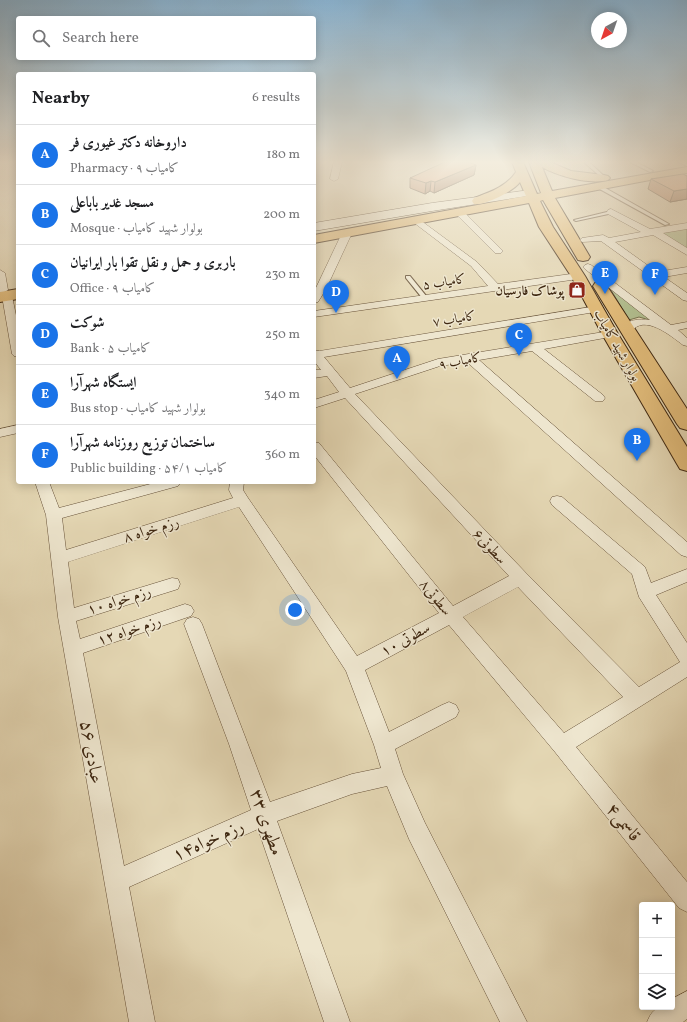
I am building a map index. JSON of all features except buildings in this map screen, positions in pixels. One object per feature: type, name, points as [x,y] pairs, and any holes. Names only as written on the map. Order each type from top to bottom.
[{"type":"main road","points":[[316,227],[416,210]]},
{"type":"main road","points":[[316,233],[454,210]]},
{"type":"main road","points":[[316,239],[416,220],[455,210]]},
{"type":"main road","points":[[503,210],[524,215],[546,227]]},
{"type":"main road","name":"بولوار شهید کامیاب","points":[[542,210],[546,227],[583,271],[627,330],[687,424]]},
{"type":"main road","name":"بولوار شهید کامیاب","points":[[554,210],[583,271],[597,309],[610,334],[687,464]]},
{"type":"street","points":[[459,210],[498,251]]},
{"type":"street","points":[[611,212],[687,252]]},
{"type":"street","points":[[416,220],[474,264],[496,288]]},
{"type":"street","points":[[608,241],[687,226]]},
{"type":"street","points":[[318,289],[347,233]]},
{"type":"street","points":[[585,240],[603,238],[657,275],[687,298]]},
{"type":"street","points":[[657,275],[687,270]]},
{"type":"street","points":[[583,271],[670,329],[687,343]]},
{"type":"street","name":"کامیاب ۵","points":[[316,314],[496,288],[583,271]]},
{"type":"street","points":[[0,273],[8,293],[16,342]]},
{"type":"street","name":"کامیاب ۷","points":[[316,354],[597,309]]},
{"type":"street","points":[[627,330],[630,324],[641,322],[659,324],[670,329],[687,325]]},
{"type":"street","name":"کامیاب ۹","points":[[316,403],[438,363],[610,334]]},
{"type":"street","points":[[536,347],[599,398]]},
{"type":"street","name":"سطوتی۶","points":[[316,355],[347,393],[520,578],[636,697]]},
{"type":"street","points":[[470,358],[687,550]]},
{"type":"street","points":[[316,374],[331,372]]},
{"type":"street","points":[[0,433],[16,429]]},
{"type":"street","name":"سطوتی۸","points":[[316,448],[450,614],[562,745]]},
{"type":"street","name":"عبادی ۵۶","points":[[43,484],[54,515],[67,617],[142,1022]]},
{"type":"street","points":[[54,515],[169,484]]},
{"type":"street","points":[[239,491],[354,667],[384,745],[392,775],[417,831],[514,1022]]},
{"type":"street","name":"رزم خواه ۸","points":[[60,558],[239,491]]},
{"type":"street","points":[[557,501],[639,571],[645,592],[687,658]]},
{"type":"street","points":[[645,592],[687,575]]},
{"type":"street","name":"سطوتی ۱۰","points":[[354,667],[450,614],[520,578]]},
{"type":"street","name":"رزم خواه ۱۰","points":[[67,617],[172,584]]},
{"type":"street","name":"رزم خواه ۱۲","points":[[73,648],[189,618]]},
{"type":"street","name":"مطهری ۳۳","points":[[189,618],[239,744],[337,1022]]},
{"type":"street","points":[[562,745],[636,697],[687,667]]},
{"type":"street","points":[[384,745],[449,711]]},
{"type":"street","name":"قاسمی۴","points":[[562,745],[687,900]]},
{"type":"street","name":"رزم خواه۱۴","points":[[116,881],[264,814],[352,784],[392,775]]},
{"type":"street","points":[[660,1022],[687,1004]]},
{"type":"lane","points":[[646,210],[667,224]]},
{"type":"lane","points":[[576,220],[611,212]]},
{"type":"lane","points":[[408,277],[425,298]]},
{"type":"green space","points":[[687,227],[687,249],[660,232]]},
{"type":"green space","points":[[608,285],[653,321],[639,317],[629,320]]},
{"type":"place","name":"پوشاک فارسیان","points":[[577,290]]},
{"type":"place","name":"ایستگاه شهرآرا","points":[[605,294]]},
{"type":"place","name":"ساختمان توزیع روزنامه شهرآرا","points":[[655,295]]},
{"type":"place","name":"شوكت","points":[[336,313]]},
{"type":"place","name":"باربری و حمل و نقل تقوا بار ایرانیان","points":[[519,356]]},
{"type":"place","name":"داروخانه دکتر غیوری فر","points":[[397,379]]},
{"type":"place","name":"مسجد غدیر باباعلی","points":[[637,461]]}]
